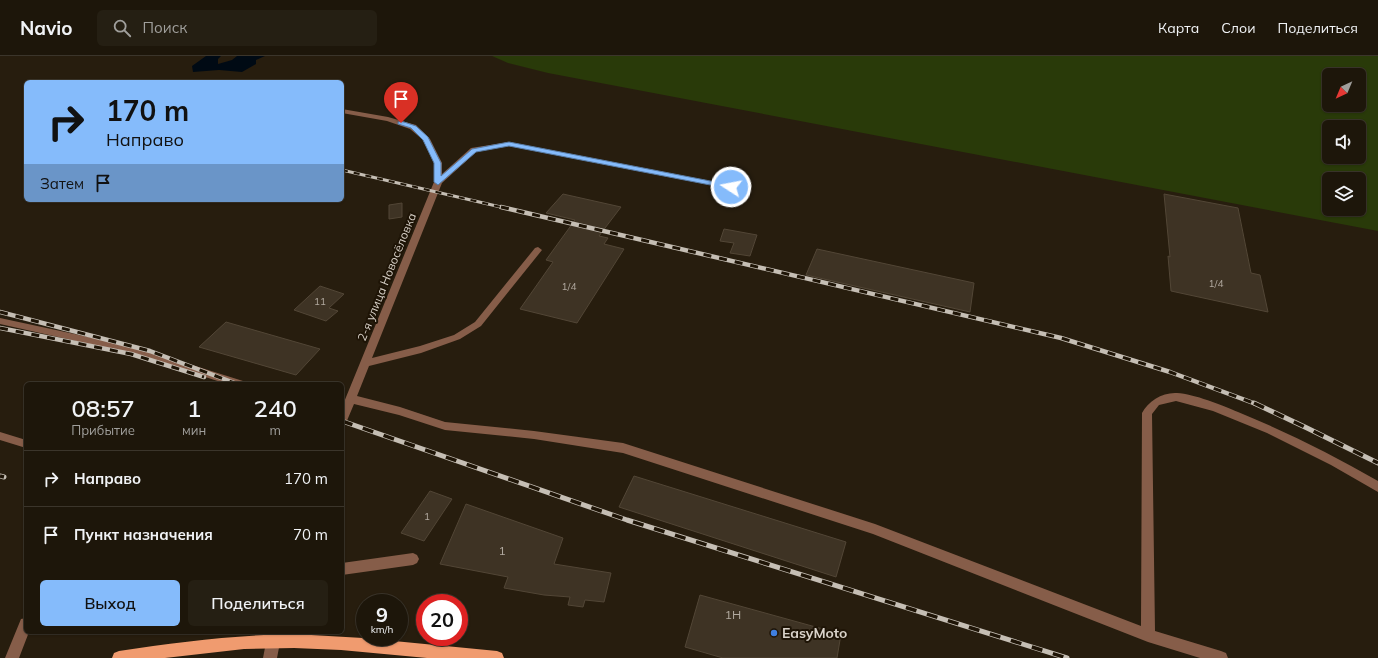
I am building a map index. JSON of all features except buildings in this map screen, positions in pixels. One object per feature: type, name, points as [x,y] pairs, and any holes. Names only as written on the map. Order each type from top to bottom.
[{"type":"main road","points":[[119,658],[274,637],[497,658]]},
{"type":"street","name":"2-я улица Новосёловка","points":[[344,111],[388,119],[413,127],[426,139],[438,163],[438,182],[366,363],[344,414]]},
{"type":"street","points":[[438,182],[474,150],[509,144],[731,187]]},
{"type":"street","points":[[366,363],[421,349],[457,337],[478,324],[538,250]]},
{"type":"street","points":[[0,321],[135,351],[233,382]]},
{"type":"street","points":[[1148,635],[1147,413],[1156,402],[1176,397],[1215,407],[1271,430],[1335,462],[1378,487]]},
{"type":"street","points":[[351,400],[400,412],[445,426],[534,435],[623,448],[875,528],[1148,635],[1221,658]]},
{"type":"street","points":[[0,436],[24,443]]},
{"type":"street","points":[[344,569],[413,559]]},
{"type":"street","points":[[12,658],[24,629]]},
{"type":"street","points":[[270,658],[274,637]]},
{"type":"green space","points":[[492,56],[1378,56],[1378,231],[548,73],[508,63]]},
{"type":"shaded area","points":[[206,56],[221,56],[218,59],[218,64],[232,60],[237,56],[265,56],[256,60],[256,64],[242,72],[219,70],[193,72],[192,66]]},
{"type":"railway","points":[[344,170],[505,208]]},
{"type":"railway","points":[[501,207],[1061,338],[1170,372],[1256,404]]},
{"type":"railway","points":[[0,312],[150,351],[232,382]]},
{"type":"railway","points":[[0,328],[131,354],[204,377]]},
{"type":"railway","points":[[1254,403],[1378,463]]},
{"type":"railway","points":[[344,422],[627,520],[1067,658]]},
{"type":"railway","points":[[0,476],[4,477]]},
{"type":"place","name":"EasyMoto","points":[[774,633]]},
{"type":"route","points":[[401,123],[413,127],[426,139],[438,163],[438,182],[474,150],[509,144],[731,187]]}]
